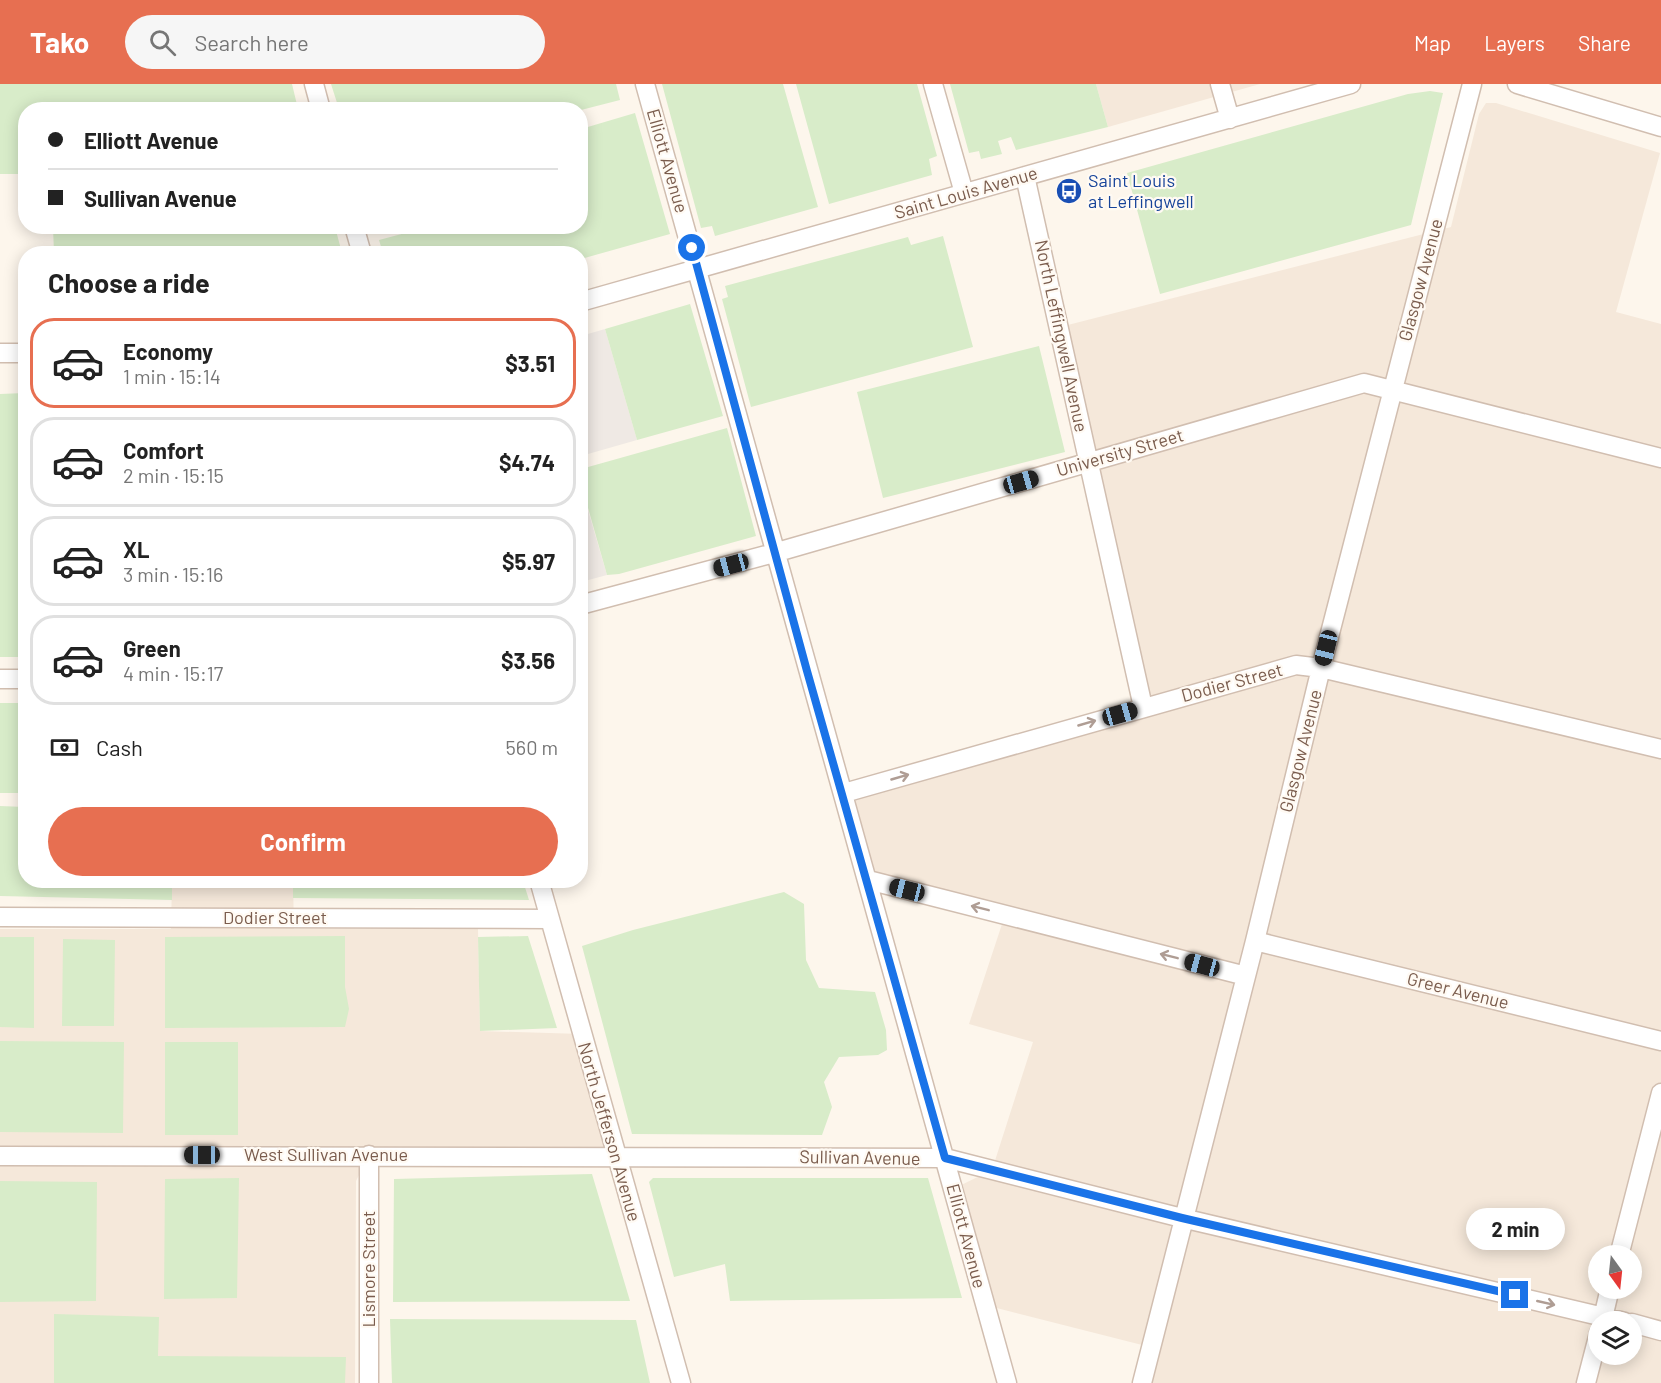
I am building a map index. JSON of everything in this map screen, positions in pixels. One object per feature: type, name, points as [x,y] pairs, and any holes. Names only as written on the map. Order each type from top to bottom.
[{"type":"street","points":[[314,84],[319,102]]},
{"type":"street","name":"Elliott Avenue","points":[[645,84],[1007,1383]]},
{"type":"street","points":[[933,84],[964,193]]},
{"type":"street","points":[[1220,84],[1230,119]]},
{"type":"street","name":"Saint Louis Avenue","points":[[588,300],[1351,84]]},
{"type":"street","name":"Glasgow Avenue","points":[[1142,1383],[1182,1218],[1255,941],[1321,668],[1472,84]]},
{"type":"street","points":[[1517,84],[1661,127]]},
{"type":"street","name":"North Leffingwell Avenue","points":[[1025,176],[1143,707]]},
{"type":"street","points":[[0,353],[18,353]]},
{"type":"street","name":"University Street","points":[[588,603],[774,553],[1364,383],[1661,458]]},
{"type":"street","name":"Dodier Street","points":[[844,793],[1296,665],[1321,668],[1661,749]]},
{"type":"street","points":[[0,679],[18,679]]},
{"type":"street","points":[[868,880],[1246,976]]},
{"type":"street","name":"North Jefferson Avenue","points":[[540,888],[681,1383]]},
{"type":"street","name":"Dodier Street","points":[[0,917],[549,919]]},
{"type":"street","name":"Greer Avenue","points":[[1255,941],[1661,1041]]},
{"type":"street","points":[[1622,1245],[1661,1093]]},
{"type":"street","name":"Lismore Street","points":[[369,1155],[369,1383]]},
{"type":"street","name":"Sullivan Avenue","points":[[617,1155],[945,1158],[1588,1321]]},
{"type":"street","name":"West Sullivan Avenue","points":[[0,1156],[617,1155]]},
{"type":"street","points":[[1642,1326],[1661,1331]]},
{"type":"street","points":[[1586,1383],[1591,1365]]},
{"type":"shaded area","points":[[1096,84],[1260,84],[1108,127]]},
{"type":"shaded area","points":[[1486,103],[1496,103],[1660,153],[1616,312],[1661,324],[1661,1383],[1142,1383],[1150,1347],[985,1305],[953,1189],[992,1170],[1033,1042],[969,1024],[1005,915],[868,880],[844,793],[1143,707],[1060,327],[1451,227],[1479,114]]},
{"type":"shaded area","points":[[605,329],[637,440],[588,454],[588,334]]},
{"type":"shaded area","points":[[588,510],[607,575],[588,580]]},
{"type":"shaded area","points":[[172,888],[293,888],[294,929],[478,929],[480,1031],[582,1034],[617,1155],[369,1155],[356,1181],[355,1383],[0,1383],[0,929],[171,929]]},
{"type":"green space","points":[[0,84],[292,84],[296,102],[18,102],[18,174],[0,174]]},
{"type":"green space","points":[[331,84],[616,84],[620,100],[588,108],[588,102],[337,102]]},
{"type":"green space","points":[[662,84],[783,84],[818,207],[715,236],[712,226],[701,228]]},
{"type":"green space","points":[[796,84],[917,84],[937,156],[929,159],[932,175],[829,204]]},
{"type":"green space","points":[[950,84],[1096,84],[1108,127],[1016,150],[1011,137],[998,141],[1002,154],[981,159],[979,151],[969,153]]},
{"type":"green space","points":[[1430,91],[1443,93],[1411,225],[1160,294],[1127,173],[1408,94]]},
{"type":"green space","points":[[635,113],[670,234],[588,257],[588,246],[381,246],[379,240],[402,234],[588,234],[588,127]]},
{"type":"green space","points":[[53,234],[337,234],[340,246],[54,246]]},
{"type":"green space","points":[[943,236],[973,347],[751,407],[722,299],[728,297],[725,286],[908,237],[911,245]]},
{"type":"green space","points":[[690,304],[723,416],[637,440],[605,329]]},
{"type":"green space","points":[[1039,346],[1065,452],[883,498],[857,392]]},
{"type":"green space","points":[[18,393],[18,657],[0,657],[0,394]]},
{"type":"green space","points":[[727,428],[756,536],[619,574],[607,575],[588,508],[588,467]]},
{"type":"green space","points":[[0,703],[18,703],[18,793],[0,793]]},
{"type":"green space","points":[[0,806],[18,807],[18,888],[172,888],[172,900],[0,896]]},
{"type":"green space","points":[[293,888],[525,888],[529,900],[293,898]]},
{"type":"green space","points":[[784,892],[804,904],[806,960],[819,988],[875,992],[886,1030],[887,1050],[878,1055],[839,1057],[824,1082],[832,1107],[822,1135],[632,1134],[582,946],[633,930]]},
{"type":"green space","points":[[345,936],[345,987],[349,1009],[345,1027],[165,1028],[165,937]]},
{"type":"green space","points":[[528,936],[557,1028],[480,1031],[478,937]]},
{"type":"green space","points":[[0,937],[34,937],[34,1028],[0,1027]]},
{"type":"green space","points":[[63,939],[115,940],[114,1026],[62,1026]]},
{"type":"green space","points":[[0,1041],[124,1042],[123,1133],[0,1132]]},
{"type":"green space","points":[[165,1042],[238,1042],[238,1135],[165,1135]]},
{"type":"green space","points":[[592,1174],[630,1301],[393,1302],[394,1179]]},
{"type":"green space","points":[[239,1178],[237,1298],[164,1299],[165,1179]]},
{"type":"green space","points":[[653,1178],[928,1178],[962,1298],[730,1301],[725,1264],[674,1277],[649,1182]]},
{"type":"green space","points":[[0,1181],[97,1182],[96,1301],[0,1302]]},
{"type":"green space","points":[[54,1314],[159,1317],[158,1356],[346,1357],[345,1383],[54,1383]]},
{"type":"green space","points":[[390,1319],[636,1320],[650,1383],[392,1383]]},
{"type":"place","name":"Saint Louis at Leffingwell","points":[[1069,191]]},
{"type":"route","points":[[692,248],[807,671],[844,793],[903,1014],[945,1158],[1182,1218],[1515,1295]]}]
